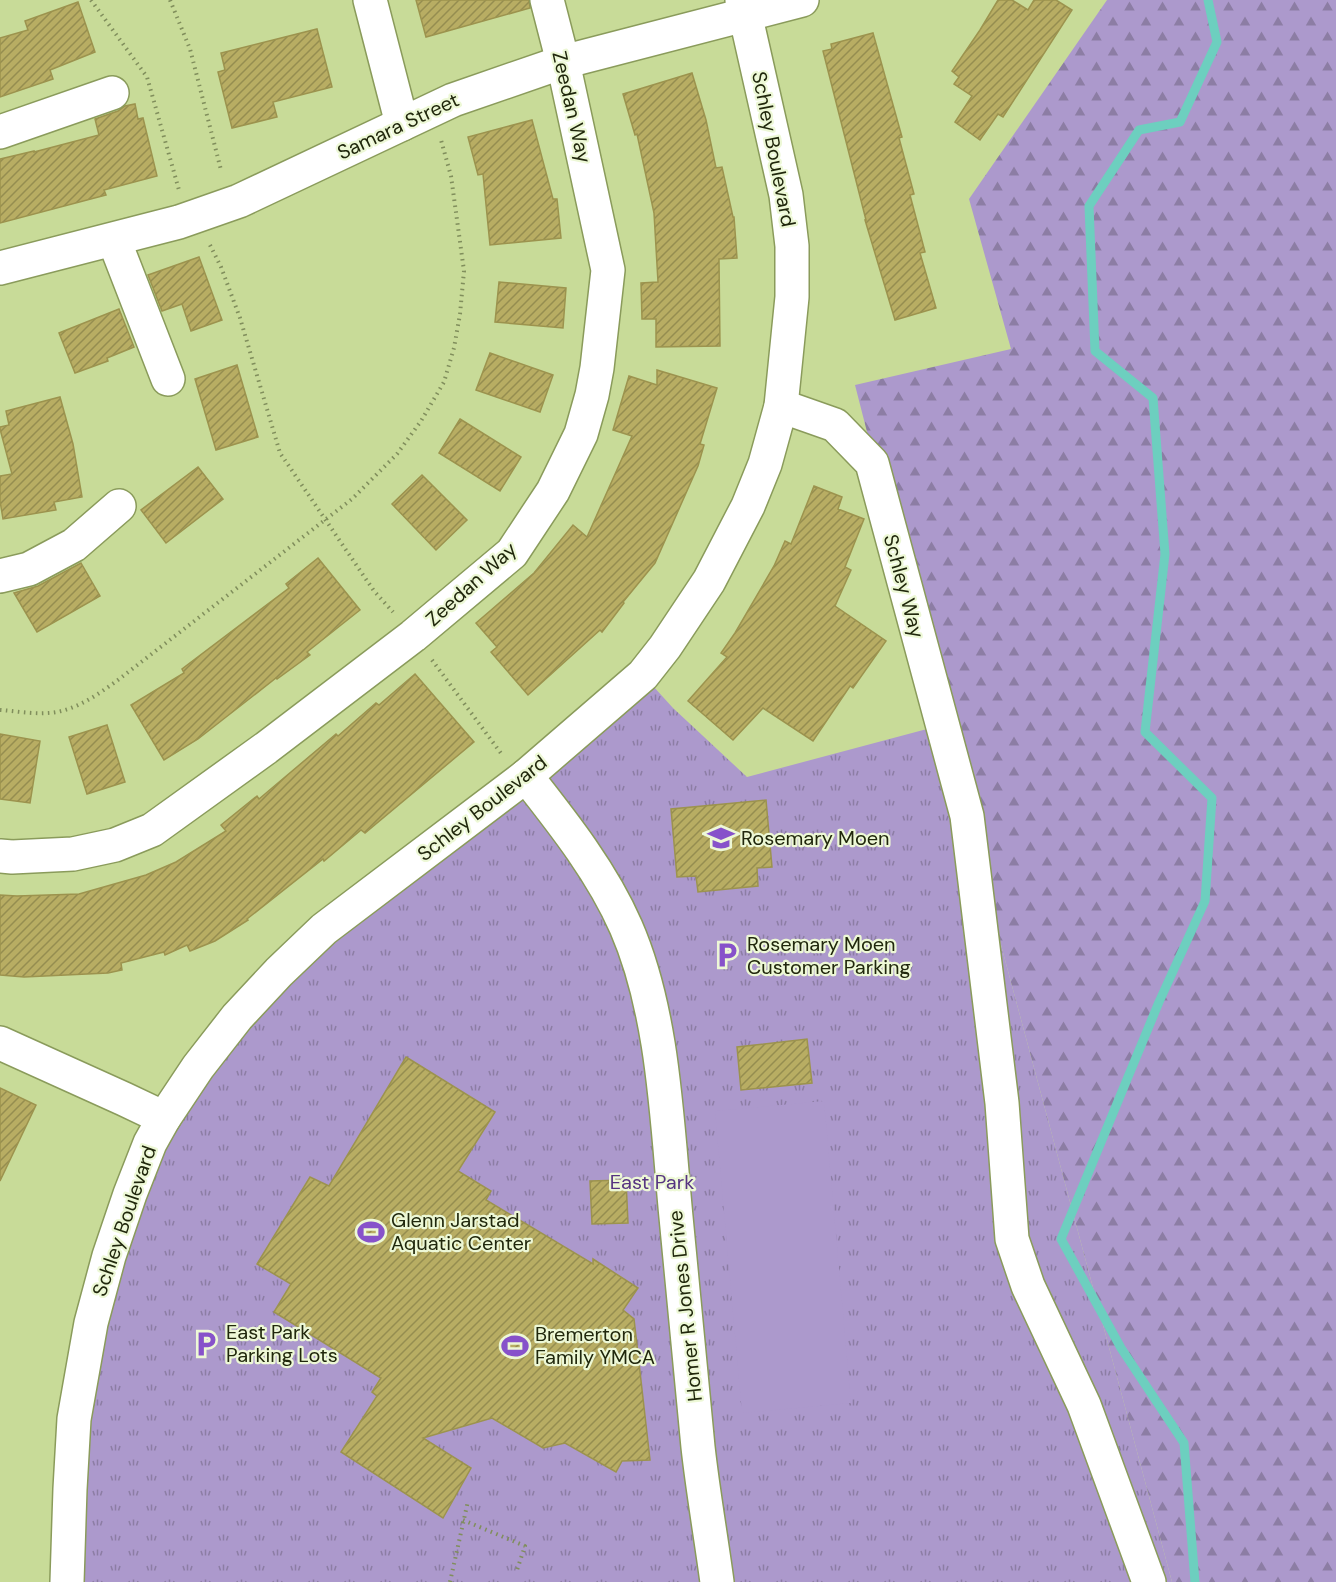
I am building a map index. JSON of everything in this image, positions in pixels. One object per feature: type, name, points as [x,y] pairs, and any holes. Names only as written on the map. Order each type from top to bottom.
[{"type":"street","points":[[370,0],[417,117]]},
{"type":"street","name":"Zeedan Way","points":[[0,856],[73,854],[116,845],[152,830],[266,748],[413,635],[512,553],[553,491],[581,434],[592,395],[608,270],[563,62],[547,0]]},
{"type":"street","name":"Samara Street","points":[[0,268],[114,240],[192,218],[239,201],[453,100],[563,62],[744,7],[802,0]]},
{"type":"street","name":"Schley Boulevard","points":[[67,1582],[74,1419],[91,1323],[109,1256],[130,1194],[150,1143],[164,1118],[198,1066],[237,1017],[324,929],[524,778],[643,675],[709,581],[748,506],[765,464],[781,406],[792,297],[792,246],[786,195],[744,7]]},
{"type":"street","points":[[0,132],[112,93]]},
{"type":"street","points":[[114,240],[168,379]]},
{"type":"street","name":"Schley Way","points":[[781,406],[835,425],[872,463],[967,816],[1002,1103],[1011,1239],[1028,1286],[1084,1405],[1149,1582]]},
{"type":"street","points":[[0,576],[29,569],[74,545],[118,506]]},
{"type":"street","name":"Homer R Jones Drive","points":[[524,778],[572,837],[610,893],[627,928],[649,998],[662,1073],[698,1448],[717,1582]]},
{"type":"street","points":[[0,1043],[164,1118]]},
{"type":"path","points":[[91,0],[147,77],[192,218],[220,267],[240,318],[280,453],[374,591],[413,635],[524,778]]},
{"type":"path","points":[[170,0],[190,49],[221,170]]},
{"type":"path","points":[[0,710],[48,713],[64,710],[90,700],[352,499],[397,454],[421,421],[444,382],[454,348],[464,271],[451,176],[441,140],[417,117]]},
{"type":"path","points":[[450,1582],[468,1501]]},
{"type":"path","points":[[464,1520],[525,1546],[517,1570]]},
{"type":"green space","points":[[1107,0],[1336,0],[1336,1582],[1172,1582],[942,725],[855,385],[1011,349],[969,199]]},
{"type":"green space","name":"East Park","points":[[643,675],[673,708],[747,777],[942,725],[1172,1582],[67,1582],[70,1489],[130,1194],[237,1017]]},
{"type":"green space","points":[[824,1101],[851,1403],[742,1413],[715,1111]]},
{"type":"building","points":[[416,0],[529,0],[530,8],[426,37]]},
{"type":"building","points":[[998,0],[1012,0],[1028,10],[1034,0],[1056,0],[1072,10],[1003,117],[998,114],[980,140],[955,122],[972,96],[954,84],[959,77],[952,71]]},
{"type":"building","points":[[78,2],[95,52],[50,70],[53,79],[0,97],[0,38],[28,30],[25,21]]},
{"type":"building","points":[[317,29],[332,87],[273,102],[277,117],[232,128],[218,72],[225,70],[221,53]]},
{"type":"building","points":[[873,33],[902,137],[899,138],[914,194],[910,195],[925,252],[920,253],[936,308],[895,320],[865,220],[823,51],[832,49],[831,44]]},
{"type":"building","points":[[692,73],[706,120],[716,168],[722,167],[734,217],[737,258],[719,259],[720,346],[656,347],[656,319],[642,319],[641,283],[658,282],[654,213],[637,134],[635,135],[623,94]]},
{"type":"building","points":[[135,104],[138,119],[143,118],[157,176],[104,190],[106,195],[0,223],[0,159],[99,135],[95,119]]},
{"type":"building","points":[[532,120],[553,199],[557,199],[561,238],[490,245],[483,174],[478,175],[468,137]]},
{"type":"building","points":[[199,257],[222,320],[191,331],[182,304],[162,311],[148,275]]},
{"type":"building","points":[[499,282],[566,288],[563,328],[495,322]]},
{"type":"building","points":[[119,309],[134,347],[107,358],[108,361],[75,373],[59,333]]},
{"type":"building","points":[[490,353],[553,375],[540,412],[476,390]]},
{"type":"building","points":[[237,365],[258,437],[216,450],[195,379]]},
{"type":"building","points":[[657,370],[717,388],[700,444],[704,445],[698,466],[655,563],[602,632],[600,630],[528,695],[491,652],[497,647],[476,623],[534,573],[573,525],[587,537],[632,436],[613,430],[629,376],[657,385]]},
{"type":"building","points":[[60,397],[73,444],[82,497],[54,502],[56,510],[3,519],[0,476],[12,474],[0,429],[0,427],[9,425],[6,411]]},
{"type":"building","points":[[460,419],[521,457],[500,491],[439,453]]},
{"type":"building","points":[[198,467],[223,499],[166,543],[141,510]]},
{"type":"building","points":[[422,475],[467,520],[436,550],[392,504]]},
{"type":"building","points":[[814,486],[842,497],[838,509],[864,519],[845,567],[851,570],[835,606],[886,641],[853,688],[850,686],[813,741],[763,708],[733,740],[688,701],[727,657],[721,653],[774,566],[785,541],[791,544]]},
{"type":"building","points":[[318,558],[360,610],[307,652],[310,655],[276,678],[198,739],[164,760],[131,705],[184,673],[182,669],[289,588],[286,584]]},
{"type":"building","points":[[81,563],[100,596],[37,632],[14,593],[38,586]]},
{"type":"building","points":[[415,674],[474,742],[365,833],[361,830],[248,920],[215,941],[190,951],[187,945],[165,955],[164,952],[121,963],[122,970],[108,973],[24,977],[0,975],[0,895],[79,894],[146,875],[176,862],[226,831],[221,825],[257,796],[259,799],[336,734],[338,736],[376,703],[379,705]]},
{"type":"building","points":[[107,725],[125,782],[87,794],[69,737]]},
{"type":"building","points":[[0,734],[40,741],[30,803],[0,799]]},
{"type":"building","name":"Rosemary Moen","points":[[766,800],[772,867],[757,868],[758,886],[698,892],[696,876],[677,877],[671,809]]},
{"type":"building","points":[[807,1039],[812,1083],[741,1090],[737,1047]]},
{"type":"building","points":[[406,1057],[495,1112],[458,1171],[491,1191],[486,1200],[593,1264],[593,1259],[638,1288],[623,1310],[634,1319],[650,1460],[622,1461],[616,1472],[565,1443],[543,1448],[492,1418],[423,1438],[471,1468],[443,1518],[341,1452],[377,1396],[372,1392],[381,1378],[274,1312],[291,1284],[257,1264],[310,1177],[329,1186]]},
{"type":"building","points":[[0,1088],[36,1105],[0,1181]]},
{"type":"building","points":[[626,1180],[628,1223],[592,1224],[590,1181]]},
{"type":"waterway","points":[[1195,1582],[1184,1443],[1121,1348],[1061,1239],[1159,1002],[1205,901],[1212,798],[1145,732],[1165,554],[1153,398],[1095,351],[1089,206],[1139,130],[1180,122],[1217,42],[1208,0]]},
{"type":"place","name":"Rosemary Moen","points":[[721,838]]},
{"type":"place","name":"Rosemary Moen Customer Parking","points":[[727,955]]},
{"type":"place","name":"Glenn Jarstad Aquatic Center","points":[[371,1232]]},
{"type":"place","name":"East Park Parking Lots","points":[[206,1344]]},
{"type":"place","name":"Bremerton Family YMCA","points":[[515,1346]]}]
